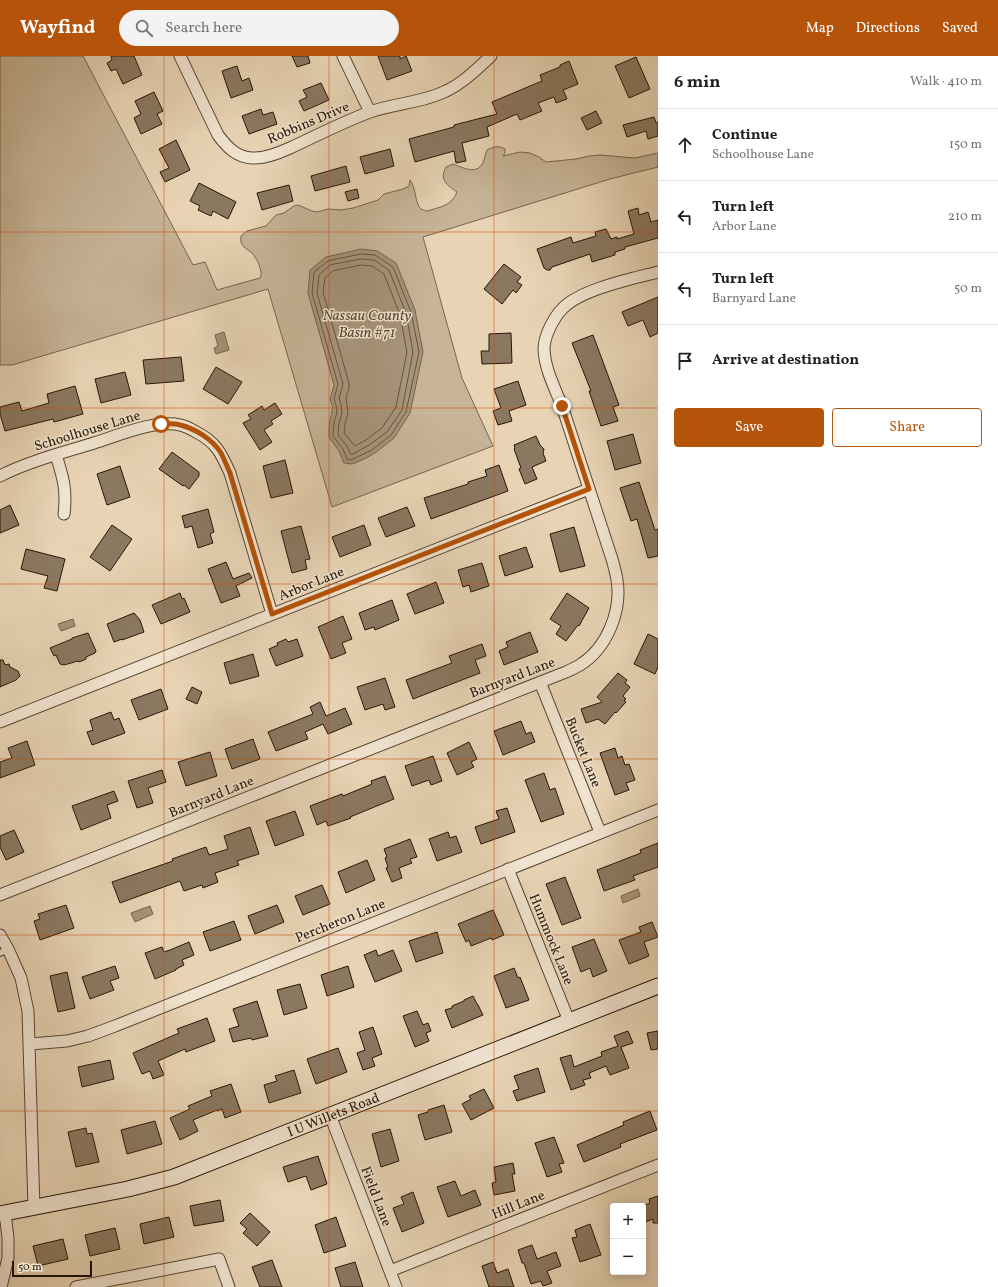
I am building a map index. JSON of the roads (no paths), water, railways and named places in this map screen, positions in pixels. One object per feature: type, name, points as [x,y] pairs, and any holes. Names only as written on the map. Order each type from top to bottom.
[{"type":"main road","name":"I U Willets Road","points":[[3,1214],[128,1190],[174,1177],[658,986]]},
{"type":"street","name":"Robbins Drive","points":[[180,56],[218,135],[226,146],[240,156],[253,158],[282,151],[370,112],[430,98],[447,91],[459,84],[491,56]]},
{"type":"street","points":[[343,56],[370,112]]},
{"type":"street","name":"Barnyard Lane","points":[[0,896],[566,672],[589,658],[604,641],[612,624],[618,599],[617,581],[612,559],[562,406],[547,371],[544,347],[548,330],[556,316],[561,309],[570,302],[599,289],[658,272]]},
{"type":"street","name":"Schoolhouse Lane","points":[[0,476],[20,466],[138,429],[161,424],[179,424],[190,428],[213,442],[221,453],[230,473],[272,614]]},
{"type":"street","points":[[56,455],[65,486],[64,514]]},
{"type":"street","name":"Arbor Lane","points":[[0,722],[589,489]]},
{"type":"street","name":"Bucket Lane","points":[[540,682],[600,832]]},
{"type":"street","name":"Percheron Lane","points":[[30,1044],[67,1041],[88,1036],[115,1026],[658,810]]},
{"type":"street","name":"Hummock Lane","points":[[508,869],[569,1021]]},
{"type":"street","points":[[0,935],[4,951],[16,967],[24,990],[28,1011],[34,1208]]},
{"type":"street","name":"Field Lane","points":[[330,1115],[396,1287]]},
{"type":"street","name":"Hill Lane","points":[[390,1271],[658,1165]]},
{"type":"street","points":[[1,1287],[8,1258],[8,1238],[3,1214]]},
{"type":"street","points":[[76,1287],[219,1259],[229,1287]]},
{"type":"water","name":"Nassau County Basin #71","points":[[361,249],[377,251],[396,263],[415,310],[423,352],[410,413],[394,438],[375,453],[352,464],[344,463],[339,451],[329,437],[329,424],[332,410],[330,400],[334,385],[308,293],[310,270],[326,257]]},
{"type":"water","points":[[224,332],[229,350],[216,354],[214,348],[218,346],[215,335]]},
{"type":"water","points":[[73,619],[75,626],[61,631],[58,624]]},
{"type":"water","points":[[638,889],[640,896],[623,903],[621,896]]},
{"type":"water","points":[[150,906],[153,914],[135,922],[131,913]]}]
